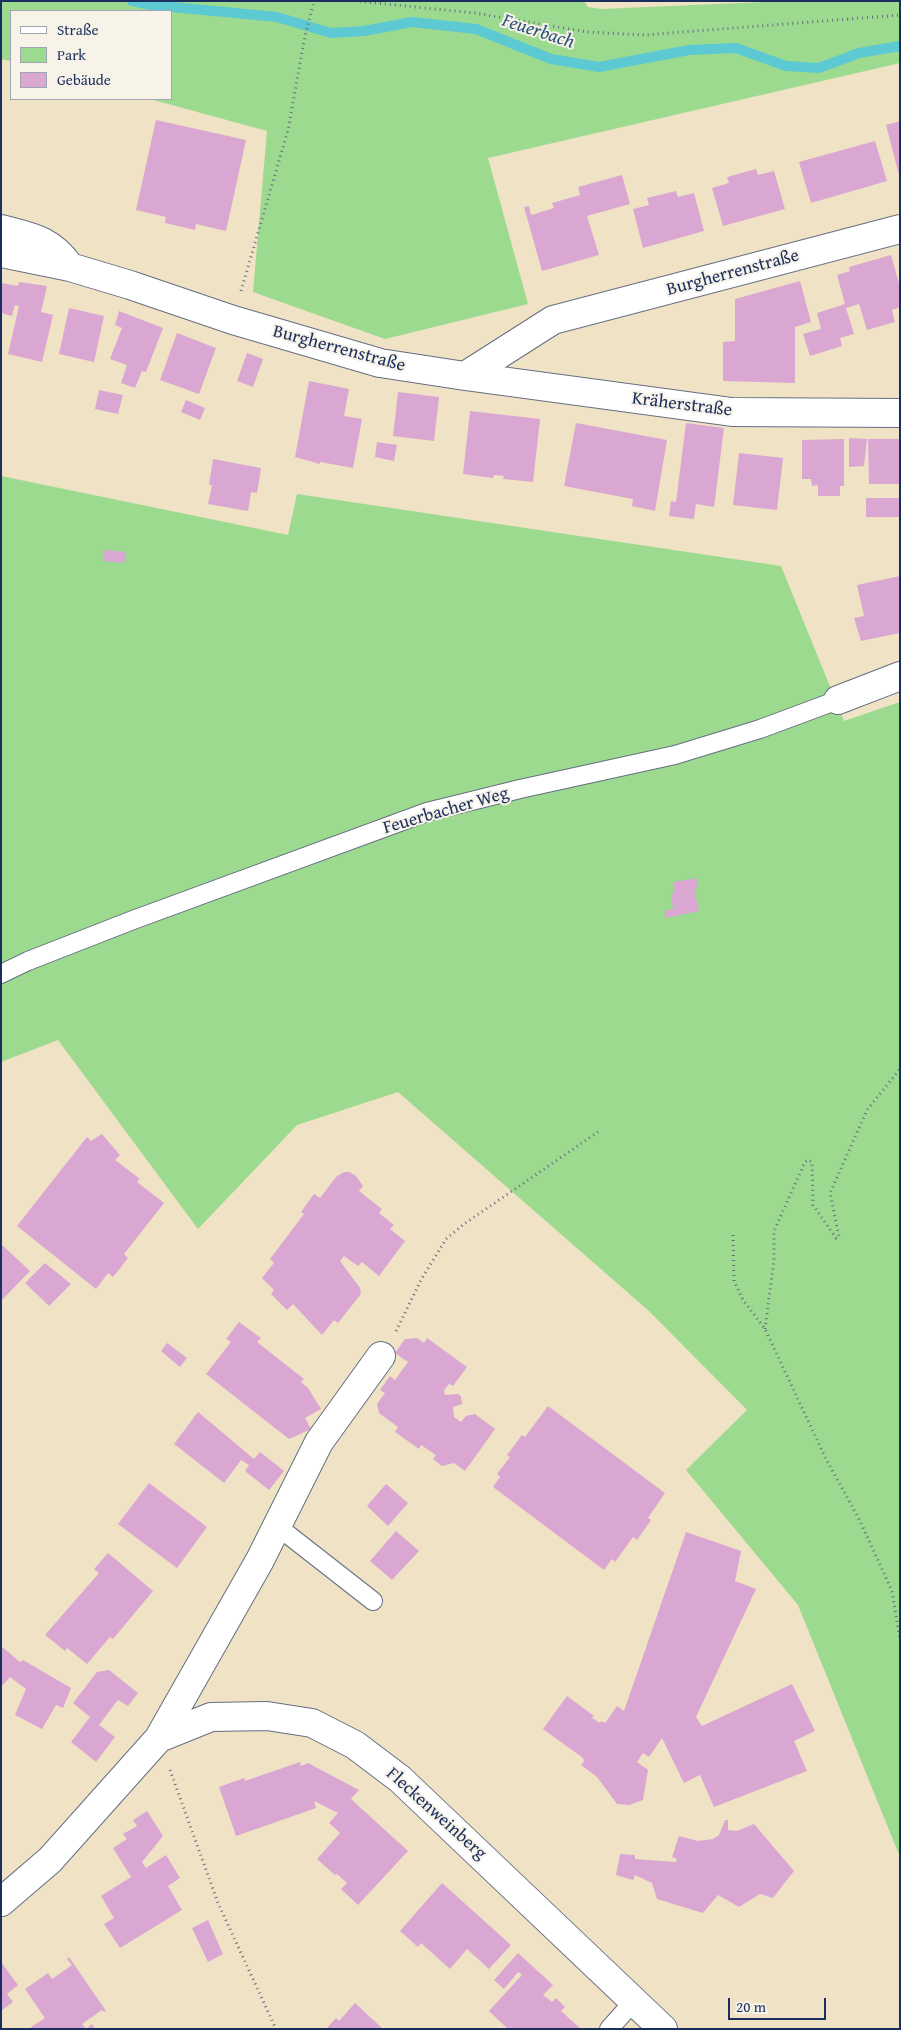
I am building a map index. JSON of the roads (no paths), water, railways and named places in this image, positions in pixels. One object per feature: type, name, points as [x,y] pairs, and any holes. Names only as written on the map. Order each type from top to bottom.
[{"type":"street","points":[[1,229],[41,239],[63,256],[70,267]]},
{"type":"street","name":"Burgherrenstraße","points":[[1,252],[70,267],[233,320],[380,364],[465,376],[553,320],[900,229]]},
{"type":"street","name":"Kräherstraße","points":[[465,376],[732,412],[900,413]]},
{"type":"street","name":"Feuerbacher Weg","points":[[838,700],[900,676]]},
{"type":"street","name":"Fleckenweinberg","points":[[1,1902],[50,1860],[159,1738],[260,1560],[319,1442],[381,1356]]},
{"type":"street","name":"Fleckenweinberg","points":[[159,1738],[210,1717],[267,1716],[312,1723],[355,1745],[400,1779],[662,2029]]},
{"type":"lane","name":"Feuerbacher Weg","points":[[1,974],[133,920],[427,812],[520,789],[675,755],[760,729],[838,700]]},
{"type":"lane","points":[[277,1526],[373,1601]]},
{"type":"lane","points":[[609,2029],[634,2001]]},
{"type":"waterway","name":"Feuerbach","points":[[132,1],[151,5],[277,17],[331,33],[364,31],[412,22],[476,29],[551,59],[599,67],[689,50],[736,48],[786,66],[819,68],[859,53],[900,46]]}]
